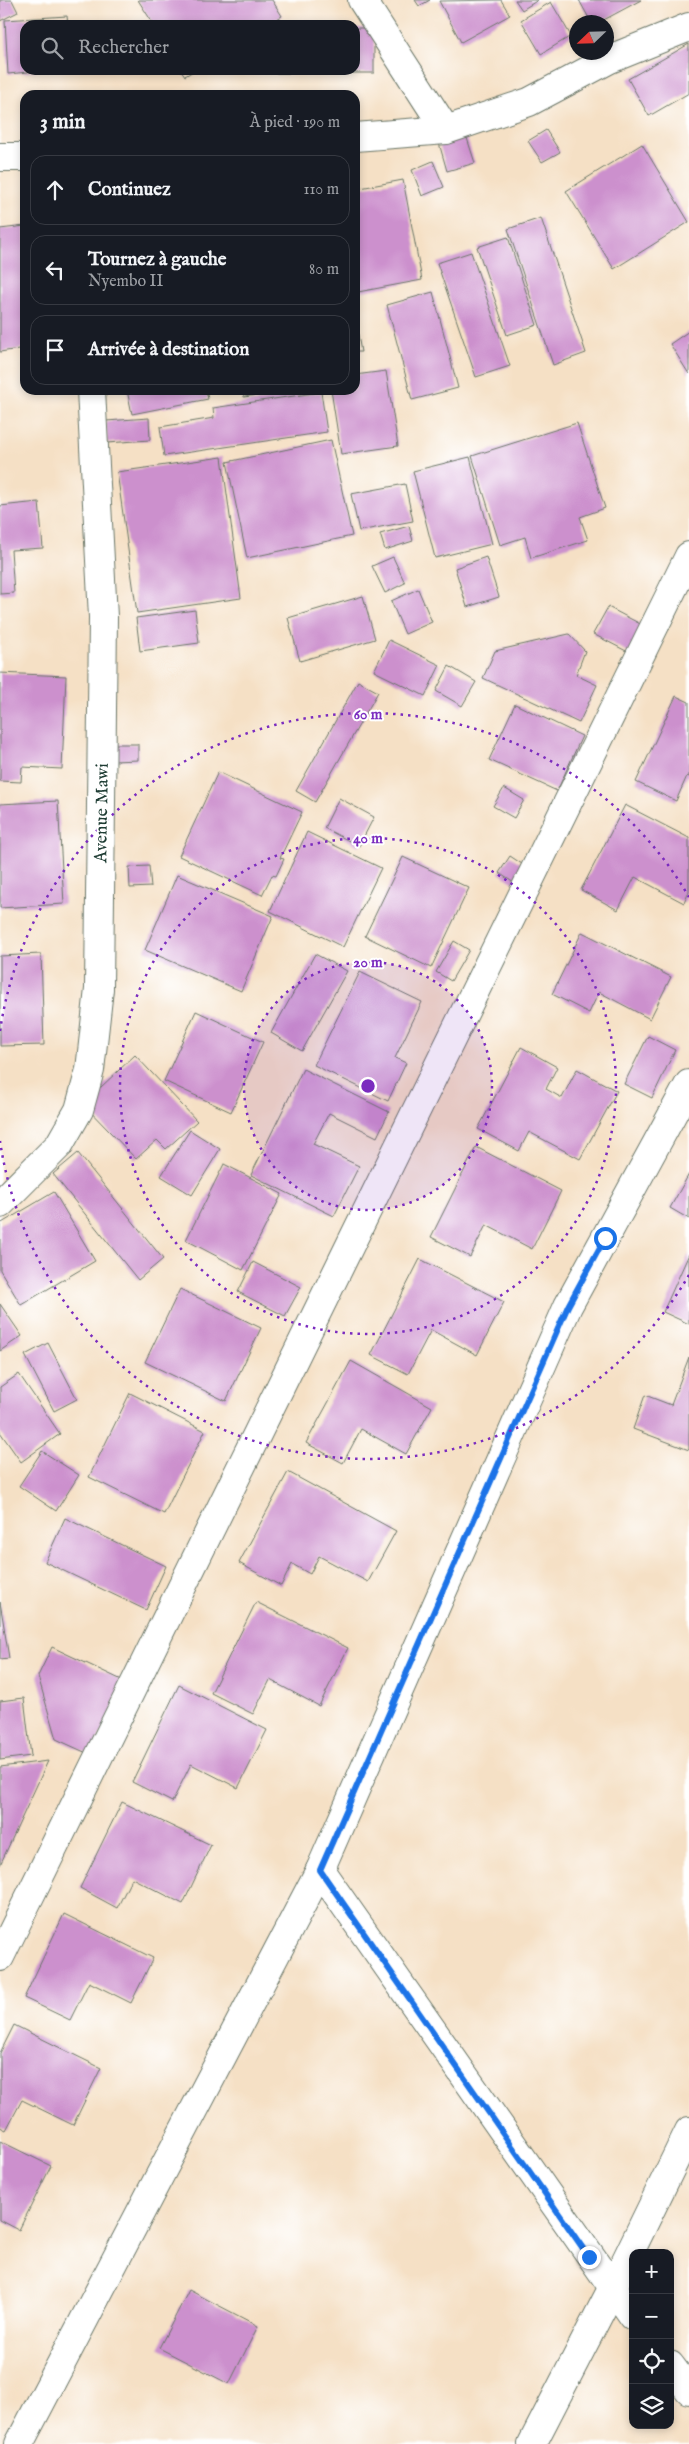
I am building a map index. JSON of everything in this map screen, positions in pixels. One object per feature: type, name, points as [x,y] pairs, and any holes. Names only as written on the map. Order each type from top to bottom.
[{"type":"street","points":[[362,0],[446,130]]},
{"type":"street","points":[[360,137],[446,130],[529,102],[610,59],[689,27]]},
{"type":"street","points":[[0,157],[20,157]]},
{"type":"street","name":"Avenue Mawi","points":[[0,1204],[59,1145],[79,1110],[90,1070],[100,989],[103,617],[91,395]]},
{"type":"street","points":[[0,1957],[689,556]]},
{"type":"street","points":[[19,2444],[320,1870],[568,1306],[689,1084]]},
{"type":"street","points":[[320,1870],[629,2311]]},
{"type":"street","points":[[532,2444],[612,2289],[689,2131]]},
{"type":"street","points":[[674,2370],[689,2390]]},
{"type":"building","points":[[0,0],[12,0],[18,12],[0,21]]},
{"type":"building","points":[[138,0],[272,0],[282,16],[275,20],[151,20]]},
{"type":"building","points":[[415,0],[430,0],[419,6]]},
{"type":"building","points":[[501,0],[510,15],[461,42],[439,1]]},
{"type":"building","points":[[515,0],[538,0],[522,10]]},
{"type":"building","points":[[579,0],[641,0],[613,15],[587,15]]},
{"type":"building","points":[[551,2],[569,33],[569,37],[541,54],[521,20]]},
{"type":"building","points":[[67,16],[67,20],[20,20],[20,73],[8,74],[5,20]]},
{"type":"building","points":[[360,28],[374,28],[374,73],[360,73]]},
{"type":"building","points":[[689,44],[689,93],[649,116],[628,79]]},
{"type":"building","points":[[546,130],[560,152],[542,162],[528,141]]},
{"type":"building","points":[[466,135],[475,163],[447,171],[439,143]]},
{"type":"building","points":[[642,144],[689,222],[614,269],[566,191]]},
{"type":"building","points":[[433,161],[444,187],[422,196],[412,170]]},
{"type":"building","points":[[403,180],[422,280],[360,292],[360,188]]},
{"type":"building","points":[[541,218],[586,353],[553,365],[508,229]]},
{"type":"building","points":[[20,227],[20,349],[0,352],[0,229]]},
{"type":"building","points":[[508,237],[537,325],[507,335],[477,247]]},
{"type":"building","points":[[471,252],[510,366],[476,377],[437,263]]},
{"type":"building","points":[[433,292],[458,388],[412,400],[387,305]]},
{"type":"building","points":[[689,331],[689,374],[670,344]]},
{"type":"building","points":[[386,371],[398,446],[341,454],[332,395],[360,395],[360,374]]},
{"type":"building","points":[[128,395],[207,395],[208,399],[132,414]]},
{"type":"building","points":[[301,395],[321,395],[327,432],[164,456],[160,427],[214,418],[213,408]]},
{"type":"building","points":[[149,418],[150,440],[107,443],[106,421]]},
{"type":"building","points":[[577,423],[605,508],[580,517],[588,540],[531,558],[525,537],[500,545],[472,456]]},
{"type":"building","points":[[331,440],[352,536],[247,558],[227,462]]},
{"type":"building","points":[[222,457],[241,598],[137,613],[117,472]]},
{"type":"building","points":[[470,457],[492,544],[435,558],[413,471]]},
{"type":"building","points":[[405,484],[413,521],[359,531],[351,494]]},
{"type":"building","points":[[39,502],[43,548],[11,550],[14,593],[0,594],[0,506]]},
{"type":"building","points":[[409,526],[413,541],[385,550],[380,534]]},
{"type":"building","points":[[393,557],[405,583],[385,593],[372,566]]},
{"type":"building","points":[[486,557],[499,597],[467,607],[455,568]]},
{"type":"building","points":[[418,589],[432,622],[405,634],[391,601]]},
{"type":"building","points":[[363,596],[375,639],[300,661],[288,618]]},
{"type":"building","points":[[608,607],[648,628],[634,655],[593,634]]},
{"type":"building","points":[[195,610],[199,643],[140,651],[136,618]]},
{"type":"building","points":[[569,634],[585,651],[576,675],[597,685],[579,723],[483,678],[495,651]]},
{"type":"building","points":[[389,640],[440,665],[425,696],[374,671]]},
{"type":"building","points":[[449,666],[476,682],[462,706],[436,691]]},
{"type":"building","points":[[0,673],[66,676],[62,769],[22,767],[21,782],[0,781]]},
{"type":"building","points":[[358,681],[378,692],[315,802],[296,791]]},
{"type":"building","points":[[676,696],[689,702],[689,777],[687,776],[676,801],[636,782]]},
{"type":"building","points":[[515,704],[582,736],[557,791],[489,760]]},
{"type":"building","points":[[114,744],[138,744],[138,760],[114,761]]},
{"type":"building","points":[[218,772],[302,812],[280,858],[284,859],[276,876],[272,875],[262,895],[179,856]]},
{"type":"building","points":[[504,788],[524,800],[514,818],[493,806]]},
{"type":"building","points":[[339,798],[374,817],[359,846],[324,828]]},
{"type":"building","points":[[58,801],[64,904],[0,908],[0,804]]},
{"type":"building","points":[[625,805],[689,838],[689,892],[684,903],[635,877],[618,910],[581,890]]},
{"type":"building","points":[[307,832],[381,868],[343,947],[270,911]]},
{"type":"building","points":[[510,856],[525,866],[514,883],[499,873]]},
{"type":"building","points":[[403,857],[469,888],[431,968],[365,936]]},
{"type":"building","points":[[149,866],[151,887],[130,888],[129,867]]},
{"type":"building","points":[[177,875],[273,916],[241,991],[145,950]]},
{"type":"building","points":[[582,932],[671,977],[650,1019],[599,992],[589,1013],[552,994]]},
{"type":"building","points":[[454,941],[469,950],[451,981],[436,972]]},
{"type":"building","points":[[41,954],[44,1045],[0,1046],[0,956]]},
{"type":"building","points":[[315,954],[347,971],[302,1051],[271,1033]]},
{"type":"building","points":[[360,972],[422,1002],[395,1058],[406,1063],[388,1101],[314,1065]]},
{"type":"building","points":[[196,1011],[263,1042],[231,1112],[164,1081]]},
{"type":"building","points":[[648,1036],[675,1050],[652,1098],[624,1084]]},
{"type":"building","points":[[521,1047],[557,1067],[546,1089],[562,1098],[577,1069],[617,1091],[580,1159],[529,1132],[519,1151],[478,1129]]},
{"type":"building","points":[[135,1055],[197,1121],[166,1149],[157,1140],[136,1159],[83,1104]]},
{"type":"building","points":[[303,1069],[389,1112],[377,1137],[329,1113],[313,1144],[359,1166],[334,1216],[251,1175]]},
{"type":"building","points":[[190,1130],[220,1149],[192,1195],[161,1176]]},
{"type":"building","points":[[476,1147],[561,1191],[532,1249],[486,1225],[470,1257],[431,1237]]},
{"type":"building","points":[[78,1153],[163,1259],[138,1280],[53,1174]]},
{"type":"building","points":[[224,1164],[282,1194],[243,1270],[186,1240]]},
{"type":"building","points":[[689,1174],[689,1219],[670,1208]]},
{"type":"building","points":[[54,1192],[95,1261],[21,1305],[0,1270],[0,1224]]},
{"type":"building","points":[[689,1254],[689,1324],[663,1312]]},
{"type":"building","points":[[420,1259],[504,1302],[477,1355],[431,1330],[408,1374],[371,1355]]},
{"type":"building","points":[[253,1262],[301,1287],[285,1316],[238,1292]]},
{"type":"building","points":[[180,1289],[261,1328],[226,1401],[145,1362]]},
{"type":"building","points":[[0,1304],[22,1336],[0,1351]]},
{"type":"building","points":[[48,1343],[77,1399],[54,1411],[25,1355]]},
{"type":"building","points":[[689,1357],[689,1450],[633,1429],[645,1395],[671,1405]]},
{"type":"building","points":[[351,1361],[432,1407],[406,1454],[361,1429],[343,1463],[306,1443]]},
{"type":"building","points":[[19,1374],[60,1434],[21,1462],[0,1432],[0,1387]]},
{"type":"building","points":[[130,1393],[205,1431],[164,1514],[89,1477]]},
{"type":"building","points":[[42,1451],[79,1475],[56,1511],[19,1486]]},
{"type":"building","points":[[288,1472],[396,1531],[368,1582],[319,1556],[310,1574],[292,1564],[281,1586],[239,1563]]},
{"type":"building","points":[[65,1518],[166,1566],[146,1610],[45,1562]]},
{"type":"building","points":[[0,1602],[9,1658],[0,1659]]},
{"type":"building","points":[[256,1602],[348,1648],[319,1706],[270,1680],[253,1714],[211,1693]]},
{"type":"building","points":[[52,1647],[126,1682],[91,1755],[56,1739],[38,1676]]},
{"type":"building","points":[[179,1685],[267,1730],[238,1788],[191,1764],[172,1802],[132,1782]]},
{"type":"building","points":[[24,1698],[31,1756],[0,1760],[0,1701]]},
{"type":"building","points":[[48,1761],[0,1865],[0,1767]]},
{"type":"building","points":[[122,1802],[211,1845],[183,1904],[132,1878],[117,1908],[80,1888]]},
{"type":"building","points":[[64,1914],[153,1958],[131,2003],[89,1982],[70,2020],[24,1998]]},
{"type":"building","points":[[14,2025],[101,2068],[73,2125],[22,2100],[6,2130],[0,2127],[0,2053]]},
{"type":"building","points":[[0,2141],[51,2166],[19,2230],[0,2220]]},
{"type":"building","points":[[189,2290],[258,2326],[229,2384],[159,2348]]},
{"type":"route","points":[[589,2257],[320,1870],[568,1306],[605,1238]]}]
